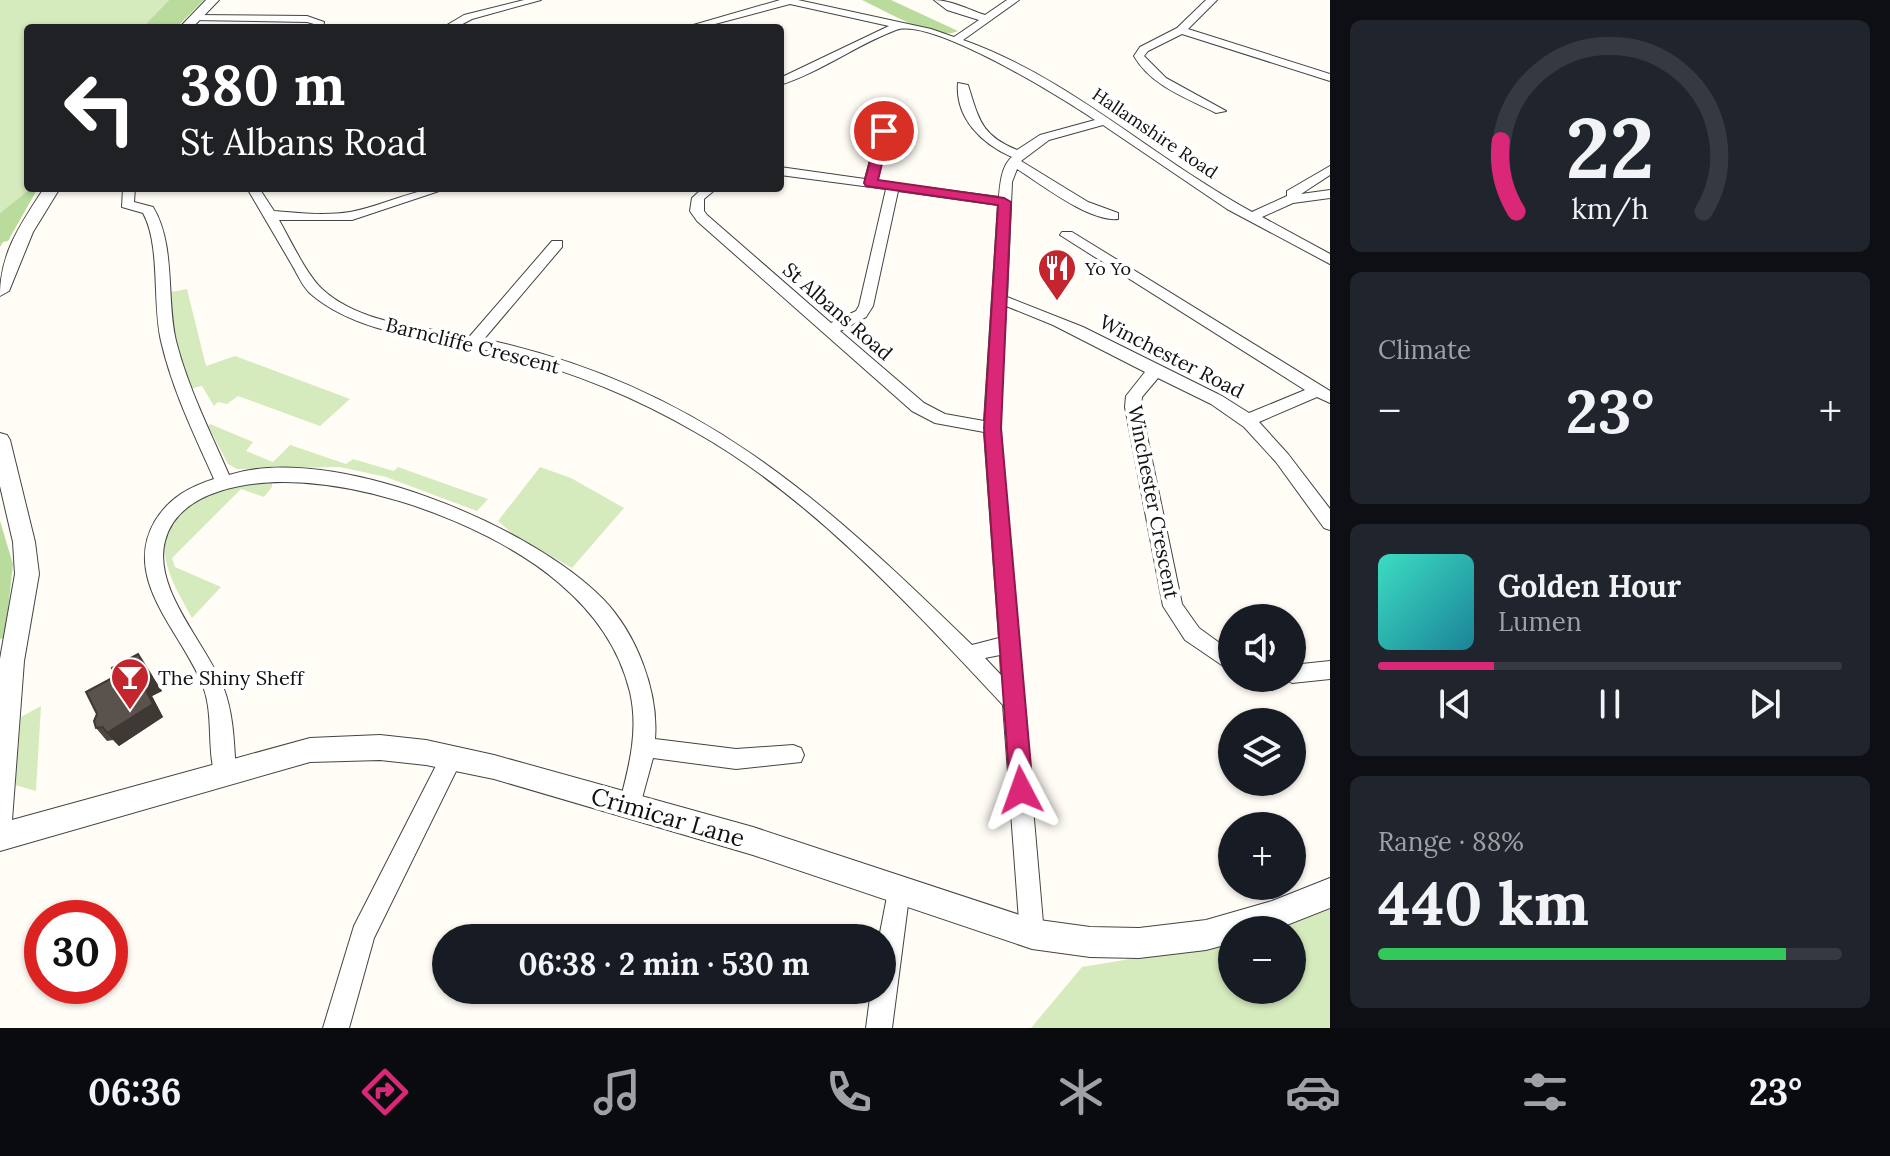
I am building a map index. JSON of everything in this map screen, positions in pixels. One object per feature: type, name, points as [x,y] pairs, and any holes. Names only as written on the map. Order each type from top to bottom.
[{"type":"street","points":[[189,24],[213,0]]},
{"type":"street","points":[[455,24],[468,17],[536,0]]},
{"type":"street","points":[[939,0],[951,8],[987,19]]},
{"type":"street","points":[[957,39],[1014,0]]},
{"type":"street","points":[[1212,0],[1181,30],[1140,52],[1140,60],[1154,75],[1220,111]]},
{"type":"street","points":[[703,24],[787,1]]},
{"type":"street","name":"Hallamshire Road","points":[[787,1],[957,39],[1054,87],[1252,217],[1330,260]]},
{"type":"street","points":[[195,18],[307,19],[319,24]]},
{"type":"street","points":[[245,24],[250,19]]},
{"type":"street","points":[[784,80],[899,25]]},
{"type":"street","points":[[1181,30],[1330,78]]},
{"type":"street","points":[[959,90],[980,136],[1083,205],[1113,216]]},
{"type":"street","points":[[1032,934],[992,428],[1004,202],[1008,170],[1016,158],[1053,134],[1105,121]]},
{"type":"street","points":[[870,183],[884,131]]},
{"type":"street","points":[[1252,217],[1308,190],[1330,170]]},
{"type":"street","points":[[784,172],[1004,202]]},
{"type":"street","points":[[829,330],[861,314],[866,306],[893,186]]},
{"type":"street","points":[[1308,190],[1330,194]]},
{"type":"street","points":[[0,291],[25,232],[50,192]]},
{"type":"street","points":[[128,192],[127,204],[148,210],[157,227],[158,274],[170,349],[223,481]]},
{"type":"street","name":"Barncliffe Crescent","points":[[255,192],[314,290],[327,301],[388,326],[521,353],[603,380],[721,438],[817,509],[1015,703]]},
{"type":"street","points":[[268,215],[352,216],[429,192]]},
{"type":"street","name":"St Albans Road","points":[[706,192],[698,198],[697,211],[702,218],[930,415],[992,428]]},
{"type":"street","points":[[1067,235],[1133,279],[1324,394]]},
{"type":"street","points":[[473,342],[557,244]]},
{"type":"street","name":"Winchester Road","points":[[998,299],[1030,309],[1247,420],[1274,448],[1330,523]]},
{"type":"street","name":"Winchester Crescent","points":[[1155,371],[1134,396],[1133,407],[1170,593],[1181,620],[1192,634],[1218,653]]},
{"type":"street","points":[[1247,420],[1324,394]]},
{"type":"street","points":[[0,440],[24,542],[27,574],[12,661],[0,816]]},
{"type":"street","points":[[225,773],[215,692],[155,571],[153,557],[159,530],[166,517],[190,495],[223,481],[266,475],[338,478],[383,489],[434,507],[534,555],[582,591],[611,624],[623,646],[641,695],[645,720],[644,747],[630,805]]},
{"type":"street","points":[[968,654],[1010,644]]},
{"type":"street","points":[[1306,673],[1330,670]]},
{"type":"street","name":"Crimicar Lane","points":[[0,837],[225,773],[331,747],[383,747],[452,757],[630,805],[753,841],[1032,934],[1090,942],[1139,943],[1206,935],[1272,916],[1330,893]]},
{"type":"street","points":[[644,747],[736,759],[793,755]]},
{"type":"street","points":[[336,1028],[363,935],[452,757]]},
{"type":"street","points":[[879,1028],[898,889]]},
{"type":"green space","points":[[0,0],[169,0],[146,24],[24,24],[26,192],[0,213]]},
{"type":"green space","points":[[169,0],[204,0],[180,24],[146,24]]},
{"type":"green space","points":[[862,0],[891,0],[958,31],[948,33],[924,29]]},
{"type":"green space","points":[[26,192],[36,192],[8,241],[0,247],[0,213]]},
{"type":"green space","points":[[187,289],[206,366],[235,356],[350,399],[320,426],[238,396],[227,404],[218,402],[214,406],[202,386],[189,389],[171,327],[166,293]]},
{"type":"green space","points":[[210,424],[253,442],[246,451],[273,462],[290,445],[346,464],[353,459],[394,471],[398,467],[488,499],[477,511],[386,477],[340,467],[237,469],[228,464],[208,426]]},
{"type":"green space","points":[[540,467],[571,478],[624,508],[572,568],[514,535],[498,521]]},
{"type":"green space","points":[[272,482],[264,497],[241,489],[172,558],[175,567],[221,587],[192,618],[166,562],[167,535],[174,520],[202,498],[238,487]]},
{"type":"green space","points":[[0,521],[13,564],[5,638],[0,639]]},
{"type":"green space","points":[[41,706],[36,791],[15,785],[21,717]]},
{"type":"green space","points":[[1330,908],[1330,1028],[1031,1028],[1082,967],[1218,944],[1218,1004],[1306,1004],[1306,918]]},
{"type":"building","points":[[138,654],[152,677],[142,683],[153,704],[107,733],[103,727],[96,728],[94,721],[97,714],[86,692],[116,676],[112,668]]},
{"type":"place","name":"Yo Yo","points":[[1057,302]]},
{"type":"place","name":"The Shiny Sheff","points":[[130,711]]},
{"type":"route","points":[[884,131],[870,183],[1004,202],[992,428],[1021,790]]}]
